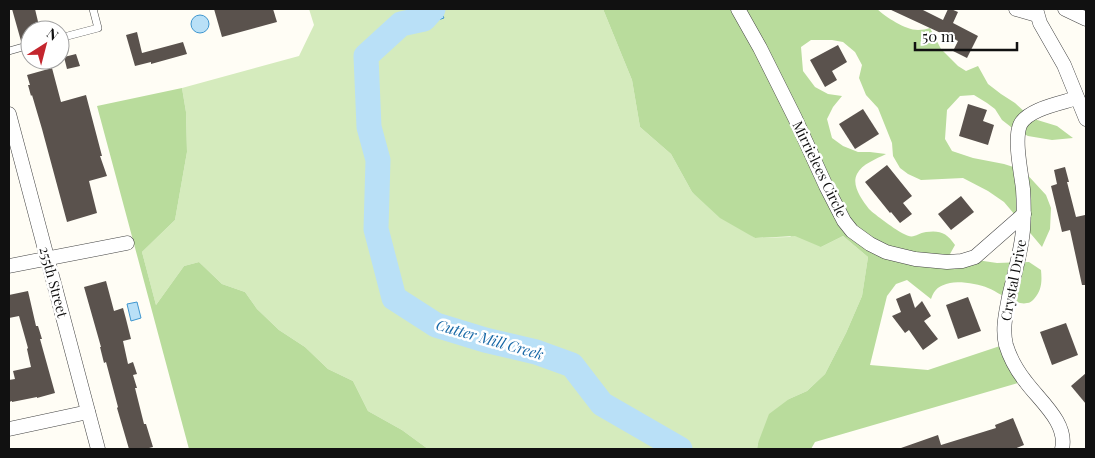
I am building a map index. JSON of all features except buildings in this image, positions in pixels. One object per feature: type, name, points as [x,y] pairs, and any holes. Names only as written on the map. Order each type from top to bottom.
[{"type":"street","name":"Mirrielees Circle","points":[[738,9],[769,66],[844,221],[852,231],[870,244],[886,252],[915,259],[947,262],[962,261],[975,257],[1024,214]]},
{"type":"street","points":[[1016,9],[1037,12],[1040,24],[1064,65],[1086,120]]},
{"type":"street","points":[[1065,9],[1086,19]]},
{"type":"street","points":[[1024,214],[1023,188],[1018,156],[1018,133],[1021,123],[1032,113],[1077,98]]},
{"type":"street","name":"255th Street","points":[[9,114],[98,449]]},
{"type":"street","name":"Crystal Drive","points":[[1024,214],[1022,238],[1004,323],[1006,344],[1024,381],[1061,428],[1064,443],[1062,449]]},
{"type":"street","points":[[9,266],[127,243]]},
{"type":"street","points":[[9,429],[88,412]]},
{"type":"lane","points":[[70,35],[98,28],[94,9]]},
{"type":"green space","points":[[309,9],[422,9],[419,15],[399,21],[368,55],[417,27],[444,18],[439,9],[603,9],[632,80],[640,127],[671,154],[692,192],[755,238],[790,237],[823,211],[821,247],[843,236],[868,257],[862,296],[825,374],[807,391],[789,399],[758,443],[757,449],[428,449],[402,430],[368,411],[353,381],[328,369],[305,347],[279,330],[257,309],[245,292],[222,284],[199,262],[184,266],[156,305],[142,252],[175,220],[187,152],[186,112],[182,88],[299,56],[314,25]]},
{"type":"green space","points":[[603,9],[877,9],[907,28],[918,30],[930,28],[941,49],[958,66],[966,71],[978,66],[988,84],[1026,113],[1034,119],[1057,126],[1073,138],[1052,140],[1028,136],[1011,127],[1002,120],[995,109],[974,95],[960,96],[947,110],[945,139],[952,151],[1023,170],[1046,195],[1051,208],[1050,229],[1042,247],[1004,202],[988,191],[963,178],[921,180],[900,168],[893,156],[892,143],[878,108],[866,95],[859,78],[862,65],[855,52],[843,42],[811,40],[801,47],[803,71],[815,87],[828,94],[842,96],[833,107],[827,119],[832,138],[843,146],[858,152],[886,154],[862,167],[857,174],[856,188],[869,209],[907,236],[931,231],[943,233],[955,245],[950,254],[997,263],[1029,262],[1041,270],[1040,289],[1037,296],[1028,303],[1018,302],[988,288],[969,283],[954,282],[943,285],[934,292],[931,299],[907,280],[896,284],[887,296],[870,365],[928,370],[1006,344],[1025,381],[815,442],[811,449],[757,449],[769,414],[789,399],[807,391],[825,374],[862,296],[868,257],[843,236],[821,247],[795,236],[755,238],[720,218],[692,192],[671,154],[640,127],[632,80]]},
{"type":"green space","points":[[182,88],[186,112],[187,152],[175,220],[142,252],[156,305],[184,266],[199,262],[222,284],[245,292],[257,309],[279,330],[305,347],[328,369],[353,381],[368,411],[402,430],[428,449],[189,449],[97,106]]},
{"type":"water","points":[[422,9],[439,9],[444,18],[417,27],[366,56],[399,21],[419,15]]},
{"type":"water","points":[[200,15],[206,18],[209,24],[206,30],[200,33],[194,30],[191,24],[194,18]]},
{"type":"water","points":[[137,302],[141,318],[131,321],[127,304]]},
{"type":"waterway","name":"Cutter Mill Creek","points":[[433,9],[424,19],[401,24],[366,56],[369,127],[378,160],[376,229],[394,298],[436,325],[485,340],[536,352],[572,365],[602,404],[680,449]]}]
